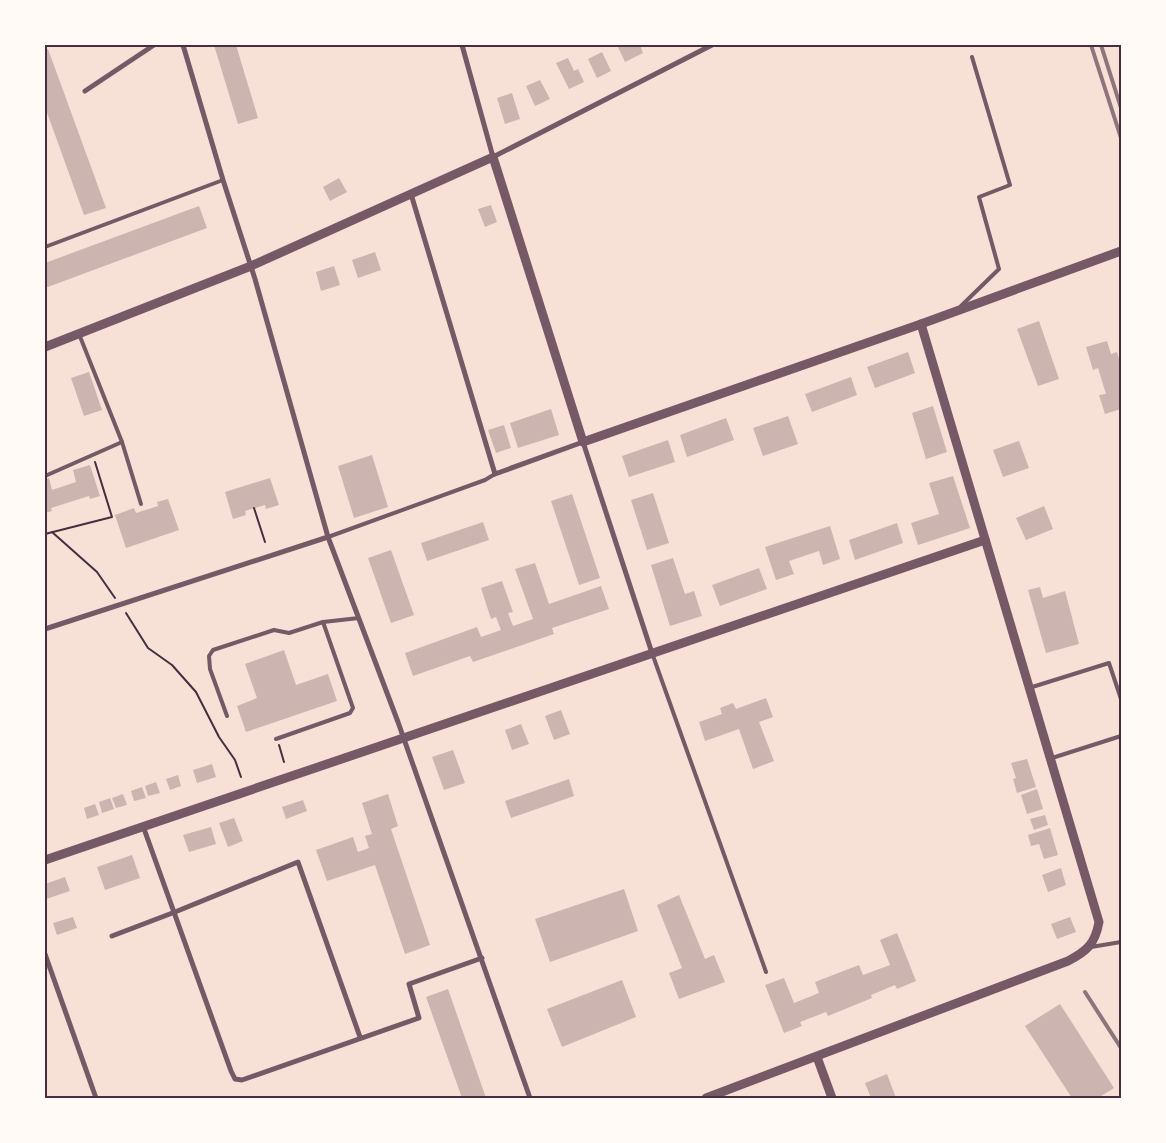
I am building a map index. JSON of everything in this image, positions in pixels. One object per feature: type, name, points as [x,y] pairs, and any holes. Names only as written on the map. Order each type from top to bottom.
[{"type":"street","points":[[85,91],[154,45]]},
{"type":"street","points":[[183,45],[251,266],[328,537],[403,738],[530,1098]]},
{"type":"street","points":[[462,45],[493,157],[652,653]]},
{"type":"street","points":[[45,347],[251,266],[493,157],[712,45]]},
{"type":"street","points":[[411,194],[495,474],[1121,251]]},
{"type":"street","points":[[706,1098],[1068,961],[1080,955],[1096,937],[1099,922],[920,324]]},
{"type":"street","points":[[45,629],[328,537]]},
{"type":"street","points":[[45,860],[985,540]]},
{"type":"street","points":[[143,826],[235,1079],[242,1080],[360,1037],[419,1018],[409,984],[482,958]]},
{"type":"street","points":[[112,936],[298,862],[360,1037]]},
{"type":"street","points":[[45,954],[47,968],[96,1098]]},
{"type":"street","points":[[817,1057],[832,1098]]},
{"type":"lane","points":[[957,310],[999,270],[979,196],[1010,185],[972,57]]},
{"type":"lane","points":[[45,247],[223,180]]},
{"type":"lane","points":[[79,334],[122,442],[140,504]]},
{"type":"lane","points":[[45,476],[122,442]]},
{"type":"lane","points":[[328,537],[485,480],[495,474]]},
{"type":"lane","points":[[227,716],[210,669],[209,656],[214,650],[274,630],[289,633],[323,622],[359,618]]},
{"type":"lane","points":[[276,739],[350,712],[353,708],[323,622]]},
{"type":"lane","points":[[652,653],[766,972]]},
{"type":"lane","points":[[1029,688],[1109,663],[1121,699]]},
{"type":"lane","points":[[1050,759],[1121,736]]},
{"type":"lane","points":[[1088,948],[1121,942]]},
{"type":"path","points":[[45,534],[112,517],[92,455]]},
{"type":"path","points":[[254,508],[265,542]]},
{"type":"path","points":[[52,532],[97,572],[117,602]]},
{"type":"path","points":[[126,613],[148,648],[172,665],[196,692],[219,737],[235,760],[241,777]]},
{"type":"path","points":[[276,739],[284,762]]},
{"type":"building","points":[[214,45],[236,45],[258,118],[238,124]]},
{"type":"building","points":[[617,45],[640,45],[643,53],[625,62]]},
{"type":"building","points":[[48,49],[106,208],[84,215],[45,107],[45,50]]},
{"type":"building","points":[[602,52],[611,71],[597,78],[588,59]]},
{"type":"building","points":[[568,58],[574,71],[578,69],[584,82],[569,89],[556,63]]},
{"type":"building","points":[[540,80],[550,99],[535,106],[526,86]]},
{"type":"building","points":[[512,93],[520,119],[505,124],[497,98]]},
{"type":"building","points":[[339,178],[347,192],[330,201],[323,187]]},
{"type":"building","points":[[491,205],[497,222],[485,227],[478,209]]},
{"type":"building","points":[[199,206],[207,228],[45,288],[45,263]]},
{"type":"building","points":[[375,252],[381,270],[358,278],[352,260]]},
{"type":"building","points":[[334,266],[340,285],[321,291],[316,272]]},
{"type":"building","points":[[1039,321],[1059,379],[1038,386],[1017,329]]},
{"type":"building","points":[[1107,341],[1111,354],[1117,352],[1121,366],[1121,409],[1105,414],[1099,395],[1106,394],[1098,368],[1093,370],[1086,347]]},
{"type":"building","points":[[908,352],[915,373],[875,388],[867,367]]},
{"type":"building","points":[[89,372],[102,410],[84,416],[71,378]]},
{"type":"building","points":[[851,377],[857,395],[812,412],[805,394]]},
{"type":"building","points":[[933,406],[947,452],[926,459],[912,413]]},
{"type":"building","points":[[551,409],[559,435],[518,448],[510,423]]},
{"type":"building","points":[[788,416],[798,444],[763,456],[753,428]]},
{"type":"building","points":[[726,418],[734,440],[687,457],[680,435]]},
{"type":"building","points":[[504,425],[511,448],[496,453],[488,430]]},
{"type":"building","points":[[668,440],[675,462],[629,477],[622,456]]},
{"type":"building","points":[[1019,441],[1029,468],[1003,477],[993,450]]},
{"type":"building","points":[[372,455],[388,507],[354,518],[338,466]]},
{"type":"building","points":[[90,465],[100,496],[90,499],[89,496],[51,508],[52,511],[45,513],[45,480],[49,478],[52,490],[76,482],[73,470]]},
{"type":"building","points":[[953,476],[970,528],[918,545],[911,523],[939,514],[929,483]]},
{"type":"building","points":[[270,478],[279,505],[266,509],[265,505],[245,511],[246,515],[233,519],[225,492]]},
{"type":"building","points":[[653,493],[669,543],[647,550],[631,500]]},
{"type":"building","points":[[572,494],[600,578],[579,585],[551,501]]},
{"type":"building","points":[[168,499],[179,530],[126,548],[115,515],[134,508],[136,513],[158,506],[157,502]]},
{"type":"building","points":[[1044,506],[1053,529],[1026,540],[1016,518]]},
{"type":"building","points":[[483,522],[489,540],[427,561],[421,543]]},
{"type":"building","points":[[897,523],[903,543],[855,560],[849,540]]},
{"type":"building","points":[[830,526],[840,559],[823,565],[819,551],[789,561],[794,574],[776,580],[765,547]]},
{"type":"building","points":[[391,550],[414,615],[391,623],[368,558]]},
{"type":"building","points":[[673,558],[685,594],[694,591],[702,616],[670,626],[651,565]]},
{"type":"building","points":[[535,563],[549,604],[601,586],[609,609],[552,628],[554,634],[473,662],[470,656],[413,676],[405,653],[477,627],[481,637],[501,630],[496,617],[491,619],[481,588],[502,581],[513,612],[508,613],[513,626],[533,619],[515,569]]},
{"type":"building","points":[[759,568],[767,589],[720,606],[712,585]]},
{"type":"building","points":[[1040,587],[1043,598],[1065,591],[1079,644],[1046,653],[1028,590]]},
{"type":"building","points":[[284,650],[296,685],[328,674],[337,701],[246,732],[237,706],[257,698],[245,664]]},
{"type":"building","points":[[766,698],[773,717],[759,722],[774,761],[753,769],[739,729],[705,741],[699,722],[722,714],[720,708],[733,703],[736,709]]},
{"type":"building","points":[[561,710],[570,734],[554,740],[545,716]]},
{"type":"building","points":[[521,724],[529,744],[512,750],[505,730]]},
{"type":"building","points":[[453,750],[465,783],[444,790],[432,757]]},
{"type":"building","points":[[1027,759],[1036,787],[1017,793],[1013,779],[1016,778],[1011,763]]},
{"type":"building","points":[[212,764],[216,777],[197,783],[193,770]]},
{"type":"building","points":[[178,775],[181,786],[170,790],[166,779]]},
{"type":"building","points":[[569,779],[574,796],[511,818],[505,801]]},
{"type":"building","points":[[156,782],[160,793],[148,796],[145,786]]},
{"type":"building","points":[[142,787],[146,798],[134,801],[131,791]]},
{"type":"building","points":[[1037,789],[1043,809],[1027,814],[1021,795]]},
{"type":"building","points":[[123,794],[127,805],[116,808],[112,798]]},
{"type":"building","points":[[388,794],[398,826],[391,829],[430,945],[405,954],[375,865],[327,881],[316,850],[353,837],[358,852],[369,848],[365,836],[372,834],[362,803]]},
{"type":"building","points":[[110,798],[114,809],[102,813],[99,802]]},
{"type":"building","points":[[303,800],[307,811],[286,819],[282,807]]},
{"type":"building","points":[[95,804],[99,815],[87,819],[84,808]]},
{"type":"building","points":[[1045,815],[1048,825],[1034,830],[1030,819]]},
{"type":"building","points":[[234,818],[243,841],[228,847],[219,823]]},
{"type":"building","points":[[211,827],[216,844],[189,852],[183,835]]},
{"type":"building","points":[[1050,828],[1058,855],[1044,859],[1039,844],[1031,846],[1028,835]]},
{"type":"building","points":[[132,855],[140,878],[105,890],[97,867]]},
{"type":"building","points":[[1061,868],[1066,885],[1048,892],[1042,875]]},
{"type":"building","points":[[65,877],[70,891],[46,899],[45,884]]},
{"type":"building","points":[[624,889],[638,931],[550,962],[535,919]]},
{"type":"building","points":[[679,895],[705,959],[714,955],[725,982],[679,999],[669,973],[682,968],[657,905]]},
{"type":"building","points":[[73,917],[77,928],[57,935],[53,923]]},
{"type":"building","points":[[1070,917],[1076,932],[1057,939],[1051,924]]},
{"type":"building","points":[[897,933],[916,981],[897,989],[895,985],[871,995],[872,998],[828,1016],[826,1012],[800,1022],[802,1026],[784,1033],[765,985],[784,978],[794,1003],[819,993],[815,982],[859,965],[863,975],[890,965],[880,940]]},
{"type":"building","points":[[622,980],[636,1017],[562,1047],[547,1009]]},
{"type":"building","points":[[448,989],[486,1098],[462,1098],[426,997]]},
{"type":"building","points":[[1060,1004],[1114,1088],[1098,1098],[1072,1098],[1025,1026]]},
{"type":"building","points":[[887,1074],[896,1098],[871,1098],[865,1083]]},
{"type":"railway","points":[[1091,45],[1121,138]]},
{"type":"railway","points":[[1101,45],[1121,108]]},
{"type":"railway","points":[[1085,992],[1121,1048]]}]
